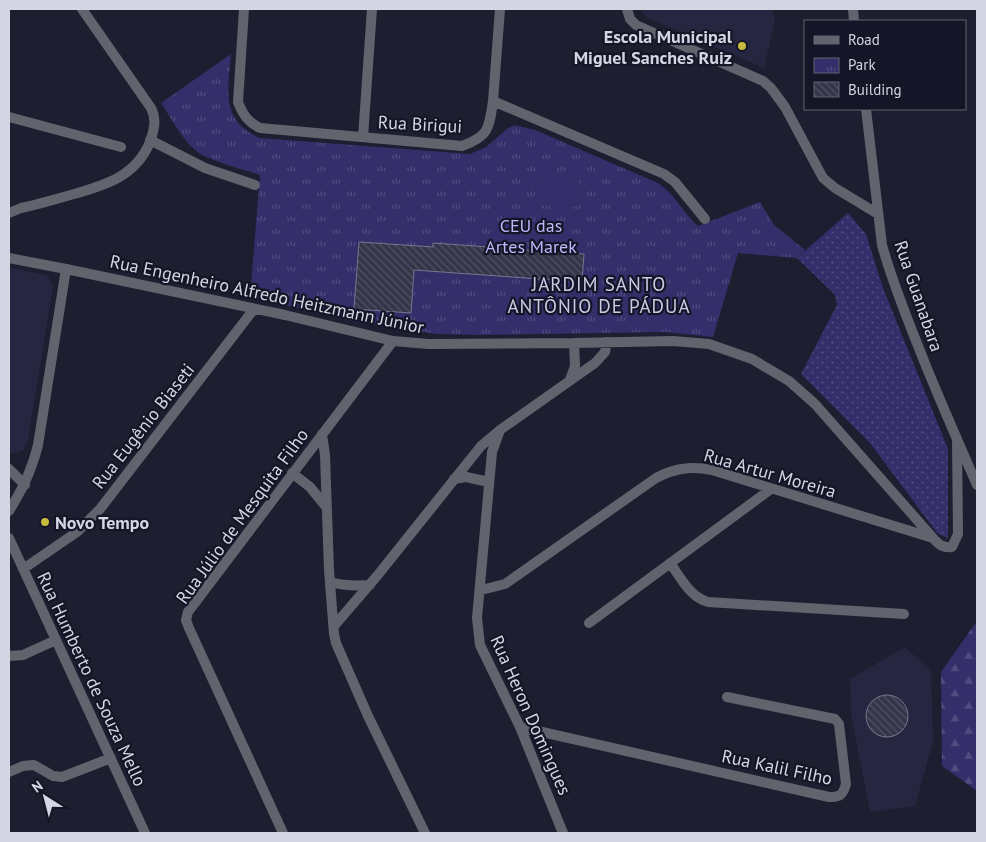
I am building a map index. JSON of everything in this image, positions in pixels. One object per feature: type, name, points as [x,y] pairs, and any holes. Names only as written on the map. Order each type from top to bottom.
[{"type":"street","points":[[9,214],[21,208],[104,185],[118,179],[132,169],[145,153],[154,129],[155,116],[151,108],[82,9]]},
{"type":"street","name":"Rua Birigui","points":[[244,9],[238,102],[244,115],[250,122],[260,128],[275,130],[462,146],[479,139],[486,132],[490,120],[500,9]]},
{"type":"street","points":[[363,137],[372,9]]},
{"type":"street","points":[[627,9],[630,18],[636,25],[763,81],[771,88],[785,107],[823,178],[835,188],[878,214]]},
{"type":"street","points":[[493,102],[664,174],[679,187],[705,219]]},
{"type":"street","name":"Rua Guanabara","points":[[866,110],[882,245],[893,283],[957,441],[977,485]]},
{"type":"street","points":[[9,118],[121,146]]},
{"type":"street","points":[[150,140],[206,168],[256,186]]},
{"type":"street","points":[[9,218],[21,208]]},
{"type":"street","name":"Rua Engenheiro Alfredo Heitzmann Júnior","points":[[11,258],[254,309],[393,341],[428,344],[574,344],[673,341],[708,344],[752,359],[771,368],[789,381],[815,404],[933,538],[946,548],[952,547],[958,534],[957,441]]},
{"type":"street","points":[[9,511],[25,485],[33,466],[38,445],[66,269]]},
{"type":"street","name":"Rua Eugênio Biaseti","points":[[23,569],[76,532],[100,509],[254,309]]},
{"type":"street","name":"Rua Júlio de Mesquita Filho","points":[[284,833],[186,620],[192,605],[393,341]]},
{"type":"street","points":[[334,626],[370,585],[481,446],[500,430],[601,358],[605,352],[607,342]]},
{"type":"street","points":[[570,381],[576,366],[574,344]]},
{"type":"street","name":"Rua Heron Domingues","points":[[500,430],[492,452],[489,482],[477,618],[480,645],[520,727],[564,833]]},
{"type":"street","points":[[322,434],[325,455],[334,634],[339,651],[368,716],[426,833]]},
{"type":"street","name":"Rua Artur Moreira","points":[[480,590],[505,584],[656,478],[670,471],[684,468],[706,468],[933,538]]},
{"type":"street","points":[[9,469],[25,485]]},
{"type":"street","points":[[292,473],[310,487],[327,508]]},
{"type":"street","points":[[454,479],[466,477],[489,482]]},
{"type":"street","points":[[589,623],[771,489]]},
{"type":"street","name":"Rua Humberto de Souza Mello","points":[[9,538],[145,833]]},
{"type":"street","points":[[670,563],[692,594],[708,602],[904,614]]},
{"type":"street","points":[[330,582],[354,587],[370,585]]},
{"type":"street","points":[[9,656],[23,655],[56,640]]},
{"type":"street","name":"Rua Kalil Filho","points":[[520,727],[829,797],[839,797],[844,793],[846,784],[839,724],[835,719],[727,696]]},
{"type":"street","points":[[9,772],[23,766],[34,766],[53,776],[62,777],[111,758]]},
{"type":"shaded area","name":"Escola Municipal Miguel Sanches Ruiz","points":[[640,9],[772,9],[775,21],[764,68],[646,17]]},
{"type":"shaded area","points":[[9,267],[48,276],[53,287],[28,440],[24,450],[15,453],[9,453]]},
{"type":"shaded area","points":[[905,647],[931,671],[933,742],[915,806],[870,812],[851,714],[850,679]]},
{"type":"green space","name":"CEU das Artes Marek","points":[[231,54],[228,92],[232,113],[238,123],[247,131],[260,138],[470,154],[486,147],[514,125],[535,130],[658,183],[670,193],[698,226],[760,202],[774,225],[805,250],[797,258],[738,253],[713,337],[665,332],[437,334],[356,322],[250,297],[260,175],[217,161],[195,150],[181,134],[161,103]]},
{"type":"green space","points":[[536,177],[579,178],[578,207],[534,205]]},
{"type":"green space","points":[[848,213],[866,234],[883,288],[948,449],[948,538],[938,534],[870,443],[801,374],[837,305],[835,295],[797,258]]},
{"type":"green space","points":[[665,298],[677,298],[677,309],[692,309],[691,324],[648,322],[649,307],[664,308]]},
{"type":"green space","points":[[977,621],[977,791],[942,766],[941,672]]},
{"type":"building","points":[[359,242],[433,247],[433,243],[584,254],[582,282],[414,270],[411,313],[354,309]]},
{"type":"building","points":[[887,695],[902,701],[908,716],[902,731],[887,737],[872,731],[866,716],[872,701]]},
{"type":"place","name":"Escola Municipal Miguel Sanches Ruiz","points":[[742,46]]},
{"type":"place","name":"Novo Tempo","points":[[45,522]]},
{"type":"district","name":"JARDIM SANTO ANTÔNIO DE PÁDUA","points":[[599,295]]}]
